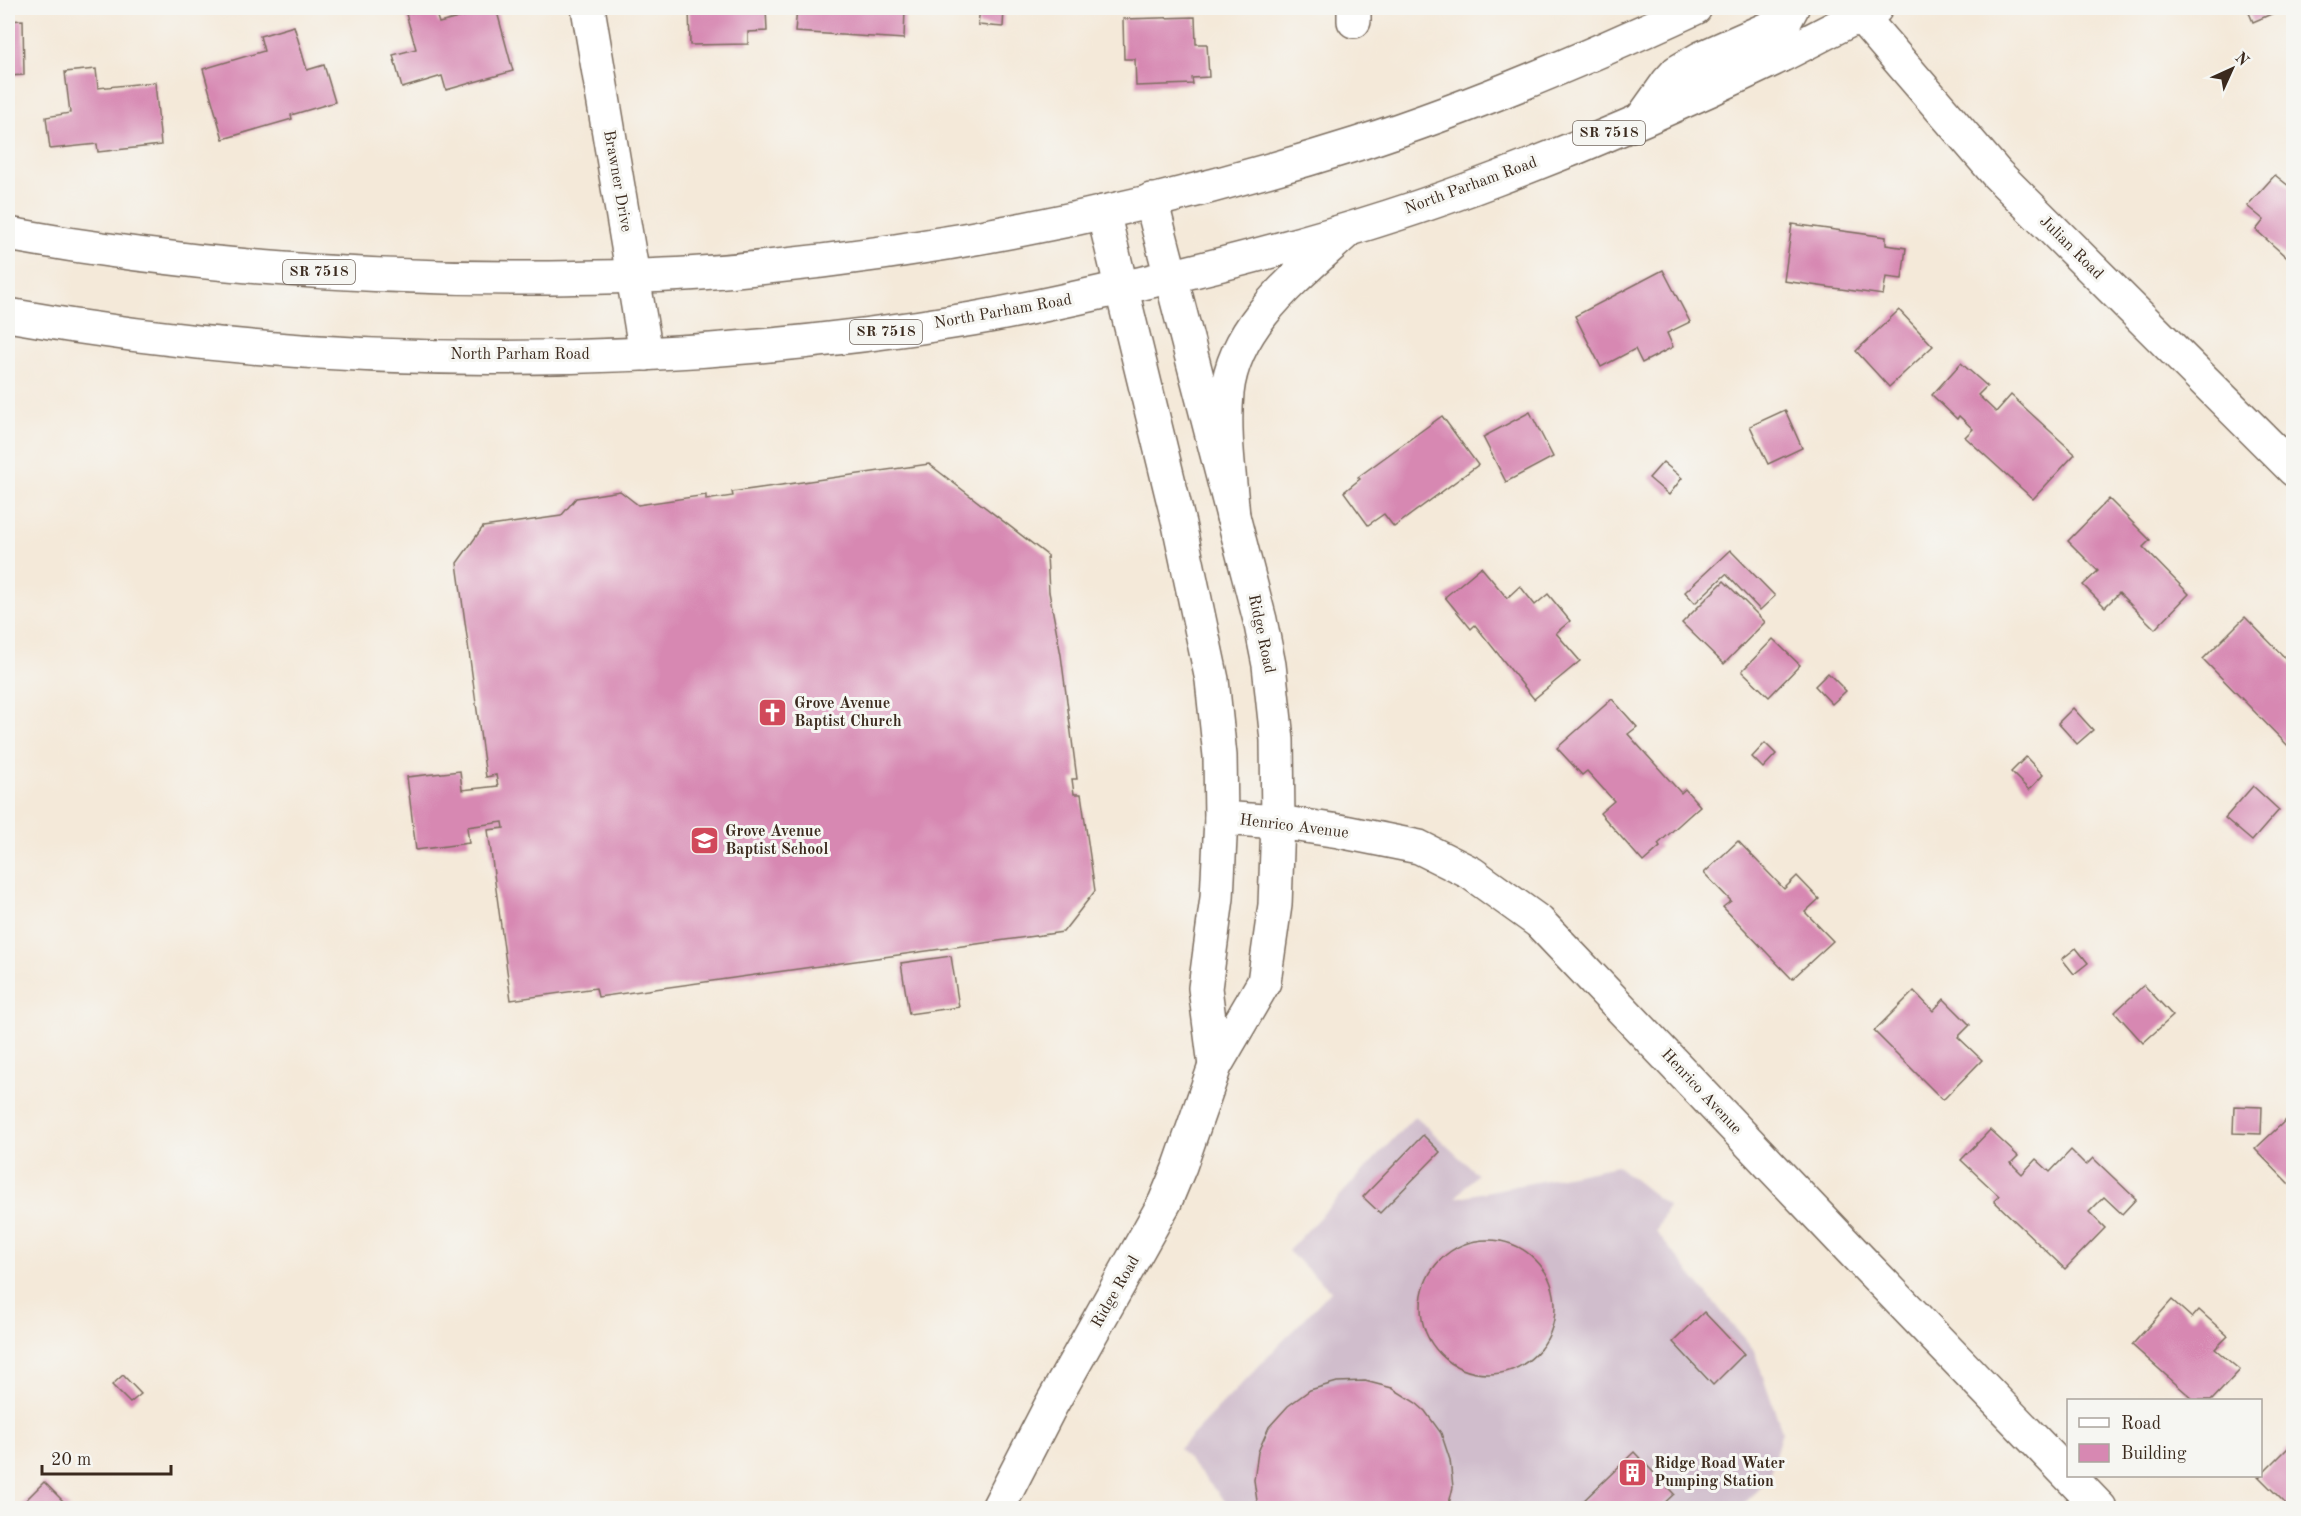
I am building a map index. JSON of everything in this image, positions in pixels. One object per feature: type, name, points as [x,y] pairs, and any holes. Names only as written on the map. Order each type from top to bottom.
[{"type":"main road","name":"Brawner Drive","points":[[588,8],[646,354]]},
{"type":"main road","name":"SR 7518","points":[[8,234],[112,251],[188,260],[353,274],[436,278],[633,277],[703,273],[843,257],[1015,230],[1103,212],[1218,184],[1357,144],[1577,61],[1695,8]]},
{"type":"main road","points":[[1642,119],[1677,72],[1701,58],[1785,21],[1792,8]]},
{"type":"main road","name":"North Parham Road","points":[[8,315],[167,337],[311,351],[392,355],[533,357],[692,351],[882,332],[1018,310],[1170,277],[1349,229],[1493,181],[1642,119],[1768,62],[1868,11]]},
{"type":"main road","name":"Julian Road","points":[[1868,11],[1997,174],[2294,470]]},
{"type":"main road","name":"Ridge Road","points":[[998,1509],[1050,1407],[1165,1202],[1215,1066],[1264,982],[1275,905],[1278,822],[1277,740],[1269,665],[1260,620],[1151,200]]},
{"type":"main road","name":"Ridge Road","points":[[1103,212],[1179,524],[1212,680],[1220,756],[1221,818],[1217,898],[1205,988],[1215,1066]]},
{"type":"main road","points":[[1233,518],[1226,413],[1227,390],[1235,363],[1245,340],[1279,294],[1349,229]]},
{"type":"main road","name":"Henrico Avenue","points":[[1221,818],[1278,822],[1419,847],[1471,873],[1539,922],[2067,1475]]},
{"type":"main road","name":"Henrico Avenue","points":[[2069,1477],[2100,1509]]},
{"type":"shaded area","points":[[1415,1116],[1477,1174],[1455,1198],[1617,1166],[1668,1206],[1656,1232],[1754,1351],[1782,1431],[1768,1480],[1740,1508],[1231,1508],[1179,1449],[1331,1291],[1288,1251]]},
{"type":"building","points":[[434,8],[439,23],[496,8],[513,71],[446,90],[442,76],[402,88],[393,55],[416,49],[406,14]]},
{"type":"building","points":[[689,8],[766,8],[767,31],[748,32],[748,44],[690,45]]},
{"type":"building","points":[[797,8],[905,8],[904,39],[795,32]]},
{"type":"building","points":[[980,8],[1004,9],[1003,27],[978,25]]},
{"type":"building","points":[[2247,8],[2285,8],[2253,22]]},
{"type":"building","points":[[1195,17],[1196,44],[1207,44],[1209,77],[1192,78],[1193,84],[1136,86],[1135,59],[1124,59],[1123,19]]},
{"type":"building","points":[[23,20],[24,75],[8,76],[8,21]]},
{"type":"building","points":[[294,26],[307,70],[324,65],[335,102],[291,115],[292,119],[223,139],[203,69],[264,51],[260,36]]},
{"type":"building","points":[[96,69],[98,88],[155,82],[161,145],[98,152],[97,144],[50,149],[46,117],[70,113],[65,72]]},
{"type":"building","points":[[2275,175],[2290,187],[2294,186],[2294,264],[2256,230],[2264,220],[2247,206]]},
{"type":"building","points":[[1792,224],[1886,237],[1886,245],[1906,248],[1902,279],[1886,277],[1883,295],[1784,281]]},
{"type":"building","points":[[1663,270],[1690,322],[1667,333],[1673,347],[1642,363],[1635,349],[1601,367],[1575,316]]},
{"type":"building","points":[[1899,310],[1933,346],[1889,387],[1856,351]]},
{"type":"building","points":[[1961,363],[1987,386],[1978,395],[1996,412],[2011,395],[2075,454],[2033,499],[1965,437],[1973,429],[1959,416],[1957,419],[1932,395]]},
{"type":"building","points":[[1785,410],[1802,448],[1768,464],[1750,426]]},
{"type":"building","points":[[1530,412],[1553,457],[1506,482],[1483,437]]},
{"type":"building","points":[[1442,416],[1478,465],[1394,527],[1384,514],[1368,525],[1344,492],[1360,479],[1358,477]]},
{"type":"building","points":[[1663,462],[1682,478],[1669,495],[1649,478]]},
{"type":"building","name":"Grove Avenue Baptist Church","points":[[929,464],[1047,555],[1049,592],[1061,655],[1077,779],[1072,779],[1074,794],[1081,794],[1095,891],[1063,932],[598,997],[596,988],[511,1000],[488,830],[504,828],[503,822],[467,827],[469,843],[416,850],[407,777],[460,771],[462,790],[498,786],[496,775],[486,777],[457,563],[483,527],[561,516],[576,498],[620,491],[638,505],[706,495],[706,500],[733,496],[732,492]]},
{"type":"building","points":[[2109,499],[2150,540],[2143,547],[2189,594],[2155,629],[2119,593],[2105,607],[2083,585],[2098,571],[2068,541]]},
{"type":"building","points":[[1730,550],[1775,596],[1760,610],[1726,574],[1695,603],[1685,592]]},
{"type":"building","points":[[1481,567],[1507,598],[1520,586],[1535,605],[1548,594],[1570,621],[1556,633],[1580,661],[1534,699],[1475,625],[1471,629],[1445,597]]},
{"type":"building","points":[[1724,581],[1765,622],[1724,664],[1682,623]]},
{"type":"building","points":[[2245,617],[2294,667],[2294,752],[2203,659]]},
{"type":"building","points":[[1773,639],[1800,665],[1769,697],[1742,671]]},
{"type":"building","points":[[1828,673],[1846,691],[1832,704],[1815,686]]},
{"type":"building","points":[[1612,699],[1637,727],[1628,734],[1681,793],[1685,789],[1700,806],[1658,844],[1660,847],[1643,862],[1600,813],[1614,801],[1587,771],[1582,775],[1557,748]]},
{"type":"building","points":[[2073,708],[2093,730],[2077,744],[2058,723]]},
{"type":"building","points":[[1765,743],[1776,754],[1763,768],[1752,757]]},
{"type":"building","points":[[2026,757],[2043,775],[2029,790],[2011,772]]},
{"type":"building","points":[[2253,786],[2279,810],[2252,841],[2225,818]]},
{"type":"building","points":[[1738,841],[1784,889],[1797,876],[1819,899],[1805,912],[1833,941],[1792,979],[1723,907],[1731,901],[1704,873]]},
{"type":"building","points":[[2076,948],[2088,963],[2074,974],[2062,959]]},
{"type":"building","points":[[951,956],[959,1007],[909,1014],[901,963]]},
{"type":"building","points":[[2144,985],[2173,1016],[2143,1043],[2115,1012]]},
{"type":"building","points":[[1914,991],[1933,1011],[1944,999],[1970,1025],[1958,1037],[1982,1060],[1943,1100],[1874,1031]]},
{"type":"building","points":[[2234,1106],[2262,1107],[2261,1134],[2233,1133]]},
{"type":"building","points":[[2286,1120],[2294,1128],[2294,1182],[2290,1185],[2255,1149]]},
{"type":"building","points":[[1990,1130],[2018,1156],[2011,1163],[2022,1174],[2036,1159],[2050,1172],[2071,1150],[2086,1165],[2093,1158],[2136,1199],[2122,1214],[2104,1197],[2089,1212],[2105,1228],[2065,1269],[1994,1201],[1999,1196],[1961,1160]]},
{"type":"building","points":[[1423,1135],[1440,1152],[1380,1213],[1363,1197]]},
{"type":"building","points":[[1488,1240],[1514,1245],[1535,1260],[1550,1281],[1555,1307],[1550,1333],[1535,1354],[1514,1369],[1488,1374],[1462,1369],[1441,1354],[1426,1333],[1421,1307],[1426,1281],[1441,1260],[1462,1245]]},
{"type":"building","points":[[2172,1300],[2192,1318],[2199,1310],[2228,1336],[2215,1349],[2240,1370],[2213,1399],[2193,1399],[2132,1345]]},
{"type":"building","points":[[1704,1312],[1744,1354],[1713,1385],[1673,1342]]},
{"type":"building","points":[[123,1375],[141,1394],[130,1403],[112,1385]]},
{"type":"building","points":[[1365,1381],[1392,1388],[1416,1403],[1441,1433],[1450,1460],[1453,1487],[1448,1508],[1258,1508],[1254,1480],[1258,1452],[1269,1427],[1288,1406],[1310,1390],[1337,1382]]},
{"type":"building","points":[[2294,1442],[2294,1508],[2290,1508],[2259,1477],[2262,1477],[2262,1474]]},
{"type":"building","name":"Ridge Road Water Pumping Station","points":[[1634,1452],[1674,1494],[1659,1508],[1576,1508]]},
{"type":"building","points":[[44,1482],[70,1508],[18,1508]]},
{"type":"place","name":"Grove Avenue Baptist Church","points":[[773,713]]},
{"type":"place","name":"Grove Avenue Baptist School","points":[[704,841]]},
{"type":"place","name":"Ridge Road Water Pumping Station","points":[[1633,1473]]}]
